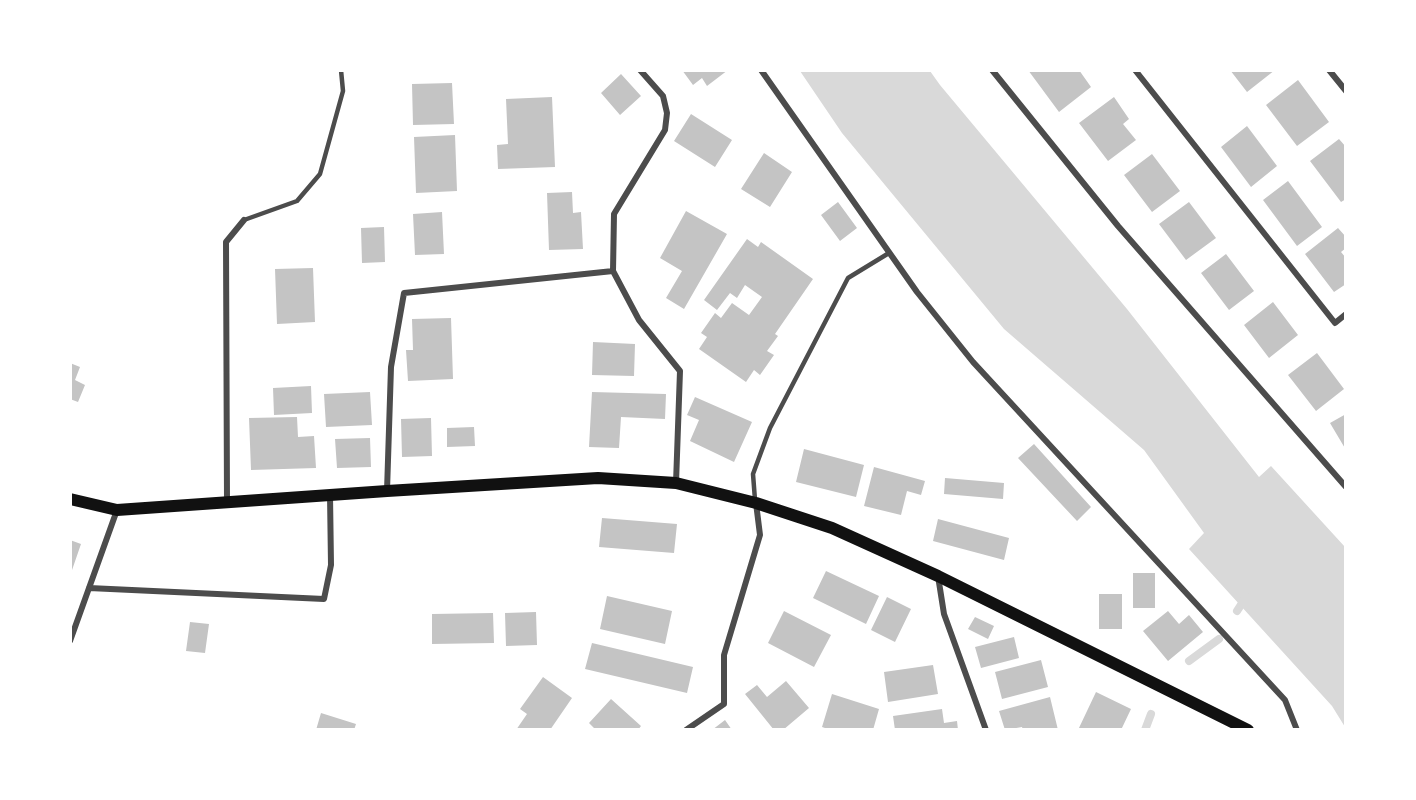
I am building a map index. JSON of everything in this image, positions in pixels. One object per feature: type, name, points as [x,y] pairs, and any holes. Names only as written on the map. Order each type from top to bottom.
[{"type":"main road","points":[[70,499],[117,510],[387,490],[598,478],[676,483],[756,503],[832,528],[938,576],[1248,729]]},
{"type":"street","points":[[640,70],[663,96],[667,112],[665,130],[614,214],[613,271],[639,320],[680,371],[676,483]]},
{"type":"street","points":[[761,70],[917,292],[974,362],[1285,700],[1296,729]]},
{"type":"street","points":[[992,70],[1118,226],[1346,487]]},
{"type":"street","points":[[1135,70],[1335,323],[1346,314]]},
{"type":"street","points":[[1329,70],[1346,91]]},
{"type":"street","points":[[227,502],[226,242],[244,220]]},
{"type":"street","points":[[387,490],[391,367],[404,293],[613,271]]},
{"type":"street","points":[[89,588],[324,599],[331,565],[330,495]]},
{"type":"street","points":[[686,729],[724,704],[724,655],[760,535],[756,503]]},
{"type":"street","points":[[70,641],[117,510]]},
{"type":"street","points":[[938,576],[944,614],[986,729]]},
{"type":"lane","points":[[244,220],[297,201],[320,174],[344,91],[341,70]]},
{"type":"lane","points":[[756,503],[753,474],[771,428],[848,278],[889,253]]},
{"type":"shaded area","points":[[800,71],[930,71],[1127,309],[1259,477],[1271,466],[1345,547],[1345,727],[1332,706],[1189,549],[1204,533],[1144,450],[1004,329],[842,133]]},
{"type":"building","points":[[682,70],[728,70],[707,86],[702,78],[693,85]]},
{"type":"building","points":[[1028,70],[1079,70],[1091,87],[1059,112]]},
{"type":"building","points":[[1230,70],[1275,70],[1247,92]]},
{"type":"building","points":[[621,74],[641,96],[620,115],[601,93]]},
{"type":"building","points":[[1298,80],[1329,122],[1297,146],[1266,105]]},
{"type":"building","points":[[452,83],[454,124],[413,125],[412,84]]},
{"type":"building","points":[[552,97],[555,167],[498,169],[497,145],[508,144],[506,99]]},
{"type":"building","points":[[1114,97],[1129,119],[1123,124],[1136,140],[1108,161],[1079,123]]},
{"type":"building","points":[[691,114],[732,140],[715,167],[674,141]]},
{"type":"building","points":[[1247,126],[1277,166],[1251,187],[1221,147]]},
{"type":"building","points":[[455,135],[457,191],[416,193],[414,137]]},
{"type":"building","points":[[1339,139],[1346,147],[1346,199],[1341,202],[1310,161]]},
{"type":"building","points":[[764,153],[792,172],[770,207],[741,189]]},
{"type":"building","points":[[1152,154],[1180,191],[1152,212],[1124,175]]},
{"type":"building","points":[[1288,181],[1322,227],[1297,246],[1263,200]]},
{"type":"building","points":[[572,192],[573,213],[581,212],[583,249],[549,250],[547,193]]},
{"type":"building","points":[[838,202],[857,228],[840,241],[821,215]]},
{"type":"building","points":[[1189,202],[1216,238],[1186,260],[1159,224]]},
{"type":"building","points":[[686,211],[727,234],[684,309],[666,298],[682,271],[660,258]]},
{"type":"building","points":[[442,212],[444,254],[415,255],[413,214]]},
{"type":"building","points":[[384,227],[385,262],[362,263],[361,228]]},
{"type":"building","points":[[1338,228],[1346,237],[1346,248],[1341,252],[1346,258],[1346,284],[1334,292],[1305,254]]},
{"type":"building","points":[[747,239],[758,247],[761,242],[813,279],[775,334],[778,336],[767,351],[774,355],[760,375],[754,370],[746,382],[699,349],[707,337],[701,333],[715,313],[721,318],[732,303],[749,315],[762,297],[745,285],[737,298],[730,293],[717,310],[704,300]]},
{"type":"building","points":[[1226,254],[1254,291],[1229,310],[1201,273]]},
{"type":"building","points":[[313,268],[315,322],[277,324],[275,269]]},
{"type":"building","points":[[1273,302],[1298,335],[1269,358],[1244,325]]},
{"type":"building","points":[[451,318],[453,379],[408,381],[406,350],[413,350],[412,319]]},
{"type":"building","points":[[593,342],[635,344],[634,376],[592,375]]},
{"type":"building","points":[[1317,353],[1344,389],[1316,411],[1288,375]]},
{"type":"building","points":[[70,363],[80,367],[75,380],[85,385],[78,402],[70,399]]},
{"type":"building","points":[[311,386],[312,413],[274,415],[273,388]]},
{"type":"building","points":[[370,392],[372,425],[326,427],[324,394]]},
{"type":"building","points":[[592,392],[666,394],[665,419],[621,417],[619,448],[589,447]]},
{"type":"building","points":[[695,397],[752,422],[734,462],[690,441],[699,420],[687,415]]},
{"type":"building","points":[[1346,414],[1346,450],[1330,423]]},
{"type":"building","points":[[297,417],[298,437],[314,436],[316,468],[251,470],[249,418]]},
{"type":"building","points":[[431,418],[432,456],[402,457],[401,419]]},
{"type":"building","points":[[474,427],[475,446],[447,447],[447,428]]},
{"type":"building","points":[[370,438],[371,467],[337,468],[335,439]]},
{"type":"building","points":[[1034,444],[1091,507],[1077,521],[1018,458]]},
{"type":"building","points":[[804,449],[864,465],[856,497],[796,482]]},
{"type":"building","points":[[874,467],[925,481],[921,495],[907,491],[901,515],[864,506]]},
{"type":"building","points":[[945,478],[1004,483],[1003,499],[944,494]]},
{"type":"building","points":[[602,518],[677,524],[674,553],[599,547]]},
{"type":"building","points":[[938,519],[1009,538],[1004,560],[933,541]]},
{"type":"building","points":[[70,540],[81,544],[71,573],[70,573]]},
{"type":"building","points":[[826,571],[879,596],[866,624],[813,598]]},
{"type":"building","points":[[1133,573],[1155,573],[1155,608],[1133,608]]},
{"type":"building","points":[[1099,594],[1122,594],[1122,629],[1099,629]]},
{"type":"building","points":[[607,596],[672,611],[665,644],[600,629]]},
{"type":"building","points":[[887,597],[911,609],[895,642],[871,630]]},
{"type":"building","points":[[784,611],[831,635],[814,667],[768,643]]},
{"type":"building","points":[[1168,611],[1179,624],[1189,615],[1203,632],[1168,661],[1143,631]]},
{"type":"building","points":[[536,612],[537,645],[506,646],[505,613]]},
{"type":"building","points":[[493,613],[494,643],[432,644],[432,614]]},
{"type":"building","points":[[975,617],[994,626],[988,639],[968,629]]},
{"type":"building","points":[[190,622],[209,624],[205,653],[186,651]]},
{"type":"building","points":[[1014,637],[1019,658],[981,668],[975,647]]},
{"type":"building","points":[[592,643],[693,667],[687,693],[585,669]]},
{"type":"building","points":[[1041,660],[1048,687],[1002,699],[995,672]]},
{"type":"building","points":[[933,665],[938,694],[888,702],[884,672]]},
{"type":"building","points":[[543,677],[572,698],[550,730],[516,730],[527,714],[520,709]]},
{"type":"building","points":[[786,681],[809,708],[783,730],[774,730],[745,694],[757,685],[767,697]]},
{"type":"building","points":[[1096,692],[1131,709],[1121,730],[1078,730]]},
{"type":"building","points":[[832,694],[879,709],[873,730],[831,730],[822,727]]},
{"type":"building","points":[[1050,697],[1058,730],[1023,730],[1022,727],[1005,730],[999,711]]},
{"type":"building","points":[[611,699],[641,726],[638,730],[596,730],[589,723]]},
{"type":"building","points":[[942,709],[944,723],[957,721],[958,730],[895,730],[893,716]]},
{"type":"building","points":[[321,713],[356,724],[354,730],[316,730]]},
{"type":"building","points":[[725,720],[732,730],[712,730]]},
{"type":"waterway","points":[[1237,611],[1246,597]]},
{"type":"waterway","points":[[1189,661],[1219,639]]},
{"type":"waterway","points":[[1145,730],[1151,714]]}]
